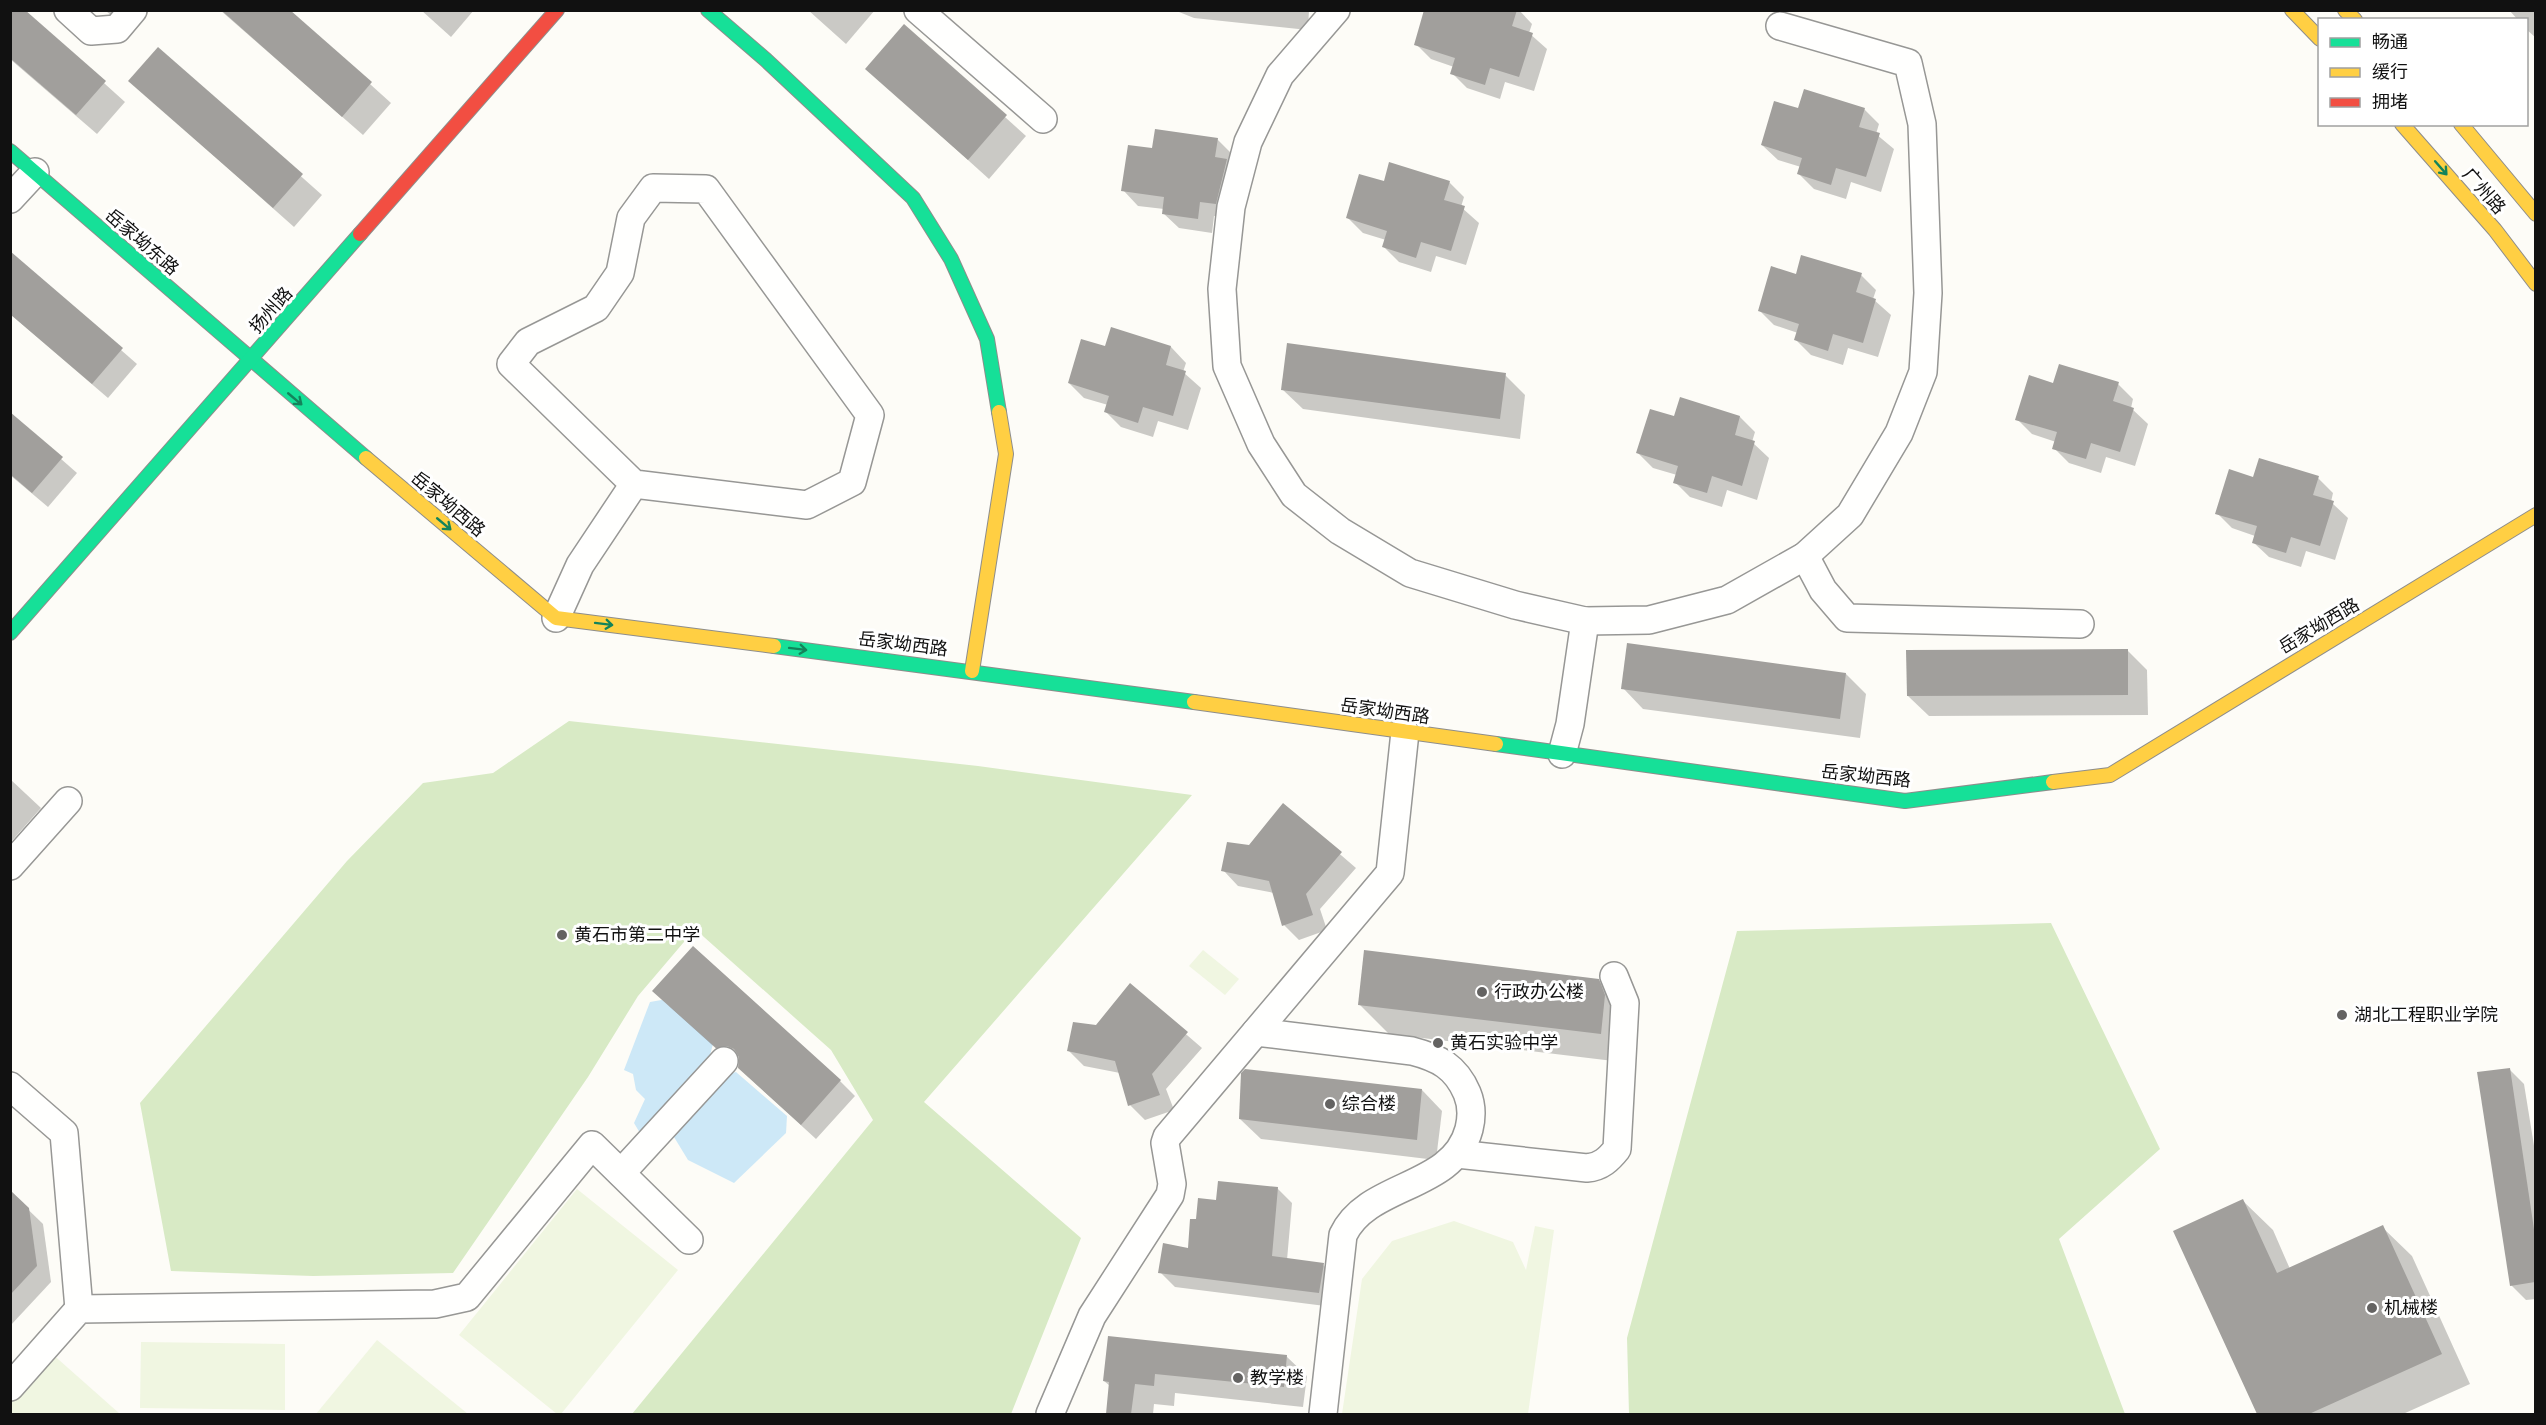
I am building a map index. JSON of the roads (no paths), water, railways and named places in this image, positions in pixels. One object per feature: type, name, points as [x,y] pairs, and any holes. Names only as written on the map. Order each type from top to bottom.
[{"type":"main road","name":"扬州路","points":[[10,633],[557,10]]},
{"type":"main road","points":[[708,10],[766,60],[913,198],[951,259],[987,339],[1006,454],[972,671]]},
{"type":"main road","points":[[2292,10],[2318,38]]},
{"type":"main road","name":"广州路","points":[[2404,126],[2495,230],[2535,284]]},
{"type":"main road","name":"广州路","points":[[2463,126],[2535,214]]},
{"type":"main road","name":"岳家坳东路","points":[[10,150],[250,361]]},
{"type":"main road","name":"岳家坳西路","points":[[250,361],[556,618],[972,671],[1905,801],[2110,775],[2535,515]]},
{"type":"street","points":[[68,10],[91,31],[117,28],[133,10]]},
{"type":"street","points":[[918,10],[1043,119]]},
{"type":"street","points":[[1336,10],[1280,75],[1248,142],[1231,207],[1222,289],[1227,366],[1261,444],[1294,495],[1340,531],[1410,573],[1515,605],[1585,621],[1649,620],[1727,600],[1805,556],[1850,515],[1899,434],[1923,372],[1928,293],[1927,220],[1922,124],[1908,63],[1780,26]]},
{"type":"street","points":[[10,199],[35,172]]},
{"type":"street","points":[[653,188],[706,189],[870,415],[852,482],[807,505],[634,484],[512,364],[528,342],[596,308],[620,273],[631,218],[653,188]]},
{"type":"street","points":[[556,618],[580,565],[634,484]]},
{"type":"street","points":[[1805,556],[1823,590],[1847,618],[2080,624]]},
{"type":"street","points":[[1562,754],[1570,724],[1585,621]]},
{"type":"street","points":[[1050,1414],[1092,1316],[1170,1195],[1172,1184],[1165,1143],[1167,1137],[1390,873],[1405,732]]},
{"type":"street","points":[[10,866],[68,801]]},
{"type":"street","points":[[1457,1154],[1587,1168],[1603,1164],[1610,1157],[1617,1149],[1625,1003],[1614,976]]},
{"type":"street","points":[[1256,1032],[1412,1050],[1437,1057],[1450,1066],[1463,1083],[1471,1102],[1471,1122],[1466,1138],[1457,1154],[1450,1161],[1404,1188],[1371,1203],[1347,1227],[1343,1235],[1323,1414]]},
{"type":"street","points":[[621,1173],[724,1061]]},
{"type":"street","points":[[10,1086],[64,1133],[79,1310],[10,1387]]},
{"type":"street","points":[[79,1310],[435,1304],[467,1297],[592,1144],[688,1240]]},
{"type":"water","points":[[667,999],[714,1040],[709,1059],[640,1133],[634,1123],[645,1099],[636,1090],[633,1074],[624,1070],[650,1002]]},
{"type":"water","points":[[736,1072],[787,1116],[786,1133],[734,1183],[688,1160],[674,1137],[726,1075]]},
{"type":"place","name":"黄石市第二中学","points":[[562,935]]},
{"type":"place","name":"行政办公楼","points":[[1482,992]]},
{"type":"place","name":"湖北工程职业学院","points":[[2342,1015]]},
{"type":"place","name":"黄石实验中学","points":[[1438,1043]]},
{"type":"place","name":"综合楼","points":[[1330,1104]]},
{"type":"place","name":"机械楼","points":[[2372,1308]]},
{"type":"place","name":"教学楼","points":[[1238,1378]]}]
